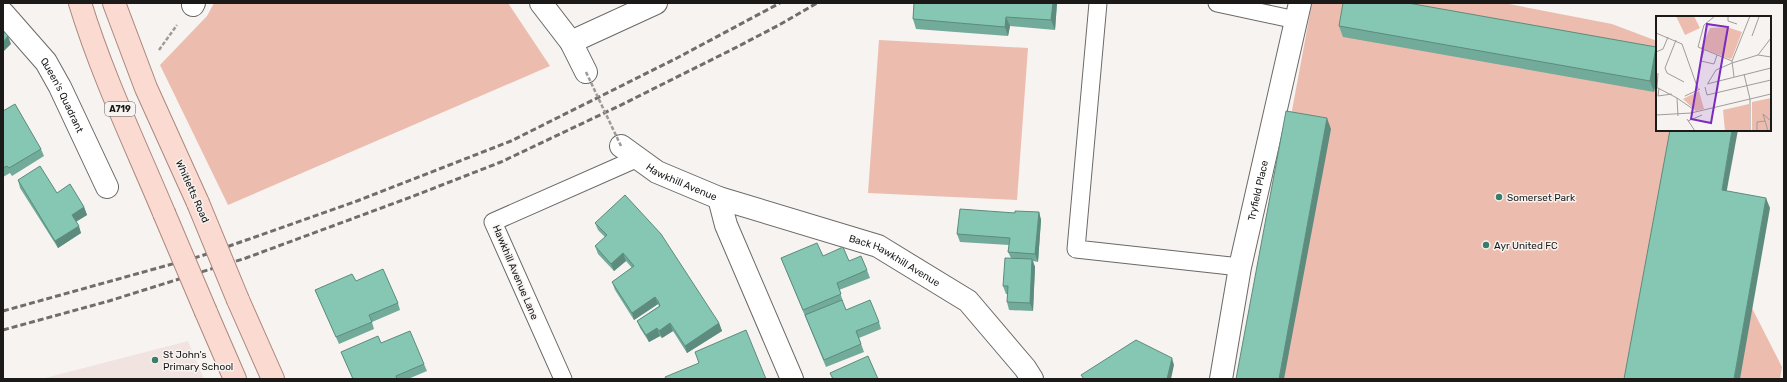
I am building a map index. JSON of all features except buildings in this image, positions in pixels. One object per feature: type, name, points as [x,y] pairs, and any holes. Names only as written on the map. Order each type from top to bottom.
[{"type":"main road","name":"A719","points":[[80,3],[98,56],[235,379]]},
{"type":"main road","name":"Whitletts Road","points":[[114,3],[146,88],[198,203],[238,300],[274,379]]},
{"type":"street","points":[[541,3],[571,42],[586,72]]},
{"type":"street","points":[[571,42],[656,3]]},
{"type":"street","name":"Tryfield Place","points":[[1221,379],[1240,268],[1298,11]]},
{"type":"street","name":"Queen's Quadrant","points":[[3,13],[46,62],[60,87],[107,188]]},
{"type":"street","name":"Hawkhill Avenue","points":[[630,152],[657,172],[719,198],[726,225],[792,379]]},
{"type":"street","name":"Back Hawkhill Avenue","points":[[719,198],[878,246],[968,301],[1025,368],[1032,379]]},
{"type":"lane","points":[[1098,3],[1076,249],[1240,268]]},
{"type":"lane","points":[[1217,3],[1298,11]]},
{"type":"lane","name":"Hawkhill Avenue Lane","points":[[563,379],[493,222],[630,152]]},
{"type":"path","points":[[160,48],[175,29]]},
{"type":"path","points":[[586,72],[630,152]]},
{"type":"shaded area","points":[[214,3],[508,3],[550,66],[228,205],[160,65],[207,16]]},
{"type":"shaded area","name":"Somerset Park","points":[[1312,3],[1504,3],[1612,24],[1656,41],[1656,131],[1717,131],[1729,263],[1782,367],[1780,379],[1242,379]]},
{"type":"shaded area","points":[[879,40],[1028,48],[1017,200],[868,193]]},
{"type":"shaded area","name":"St John's Primary School","points":[[188,341],[204,379],[41,379]]},
{"type":"railway","points":[[3,311],[201,256],[357,201],[511,141],[677,58],[780,3]]},
{"type":"railway","points":[[3,330],[109,301],[246,258],[501,162],[619,106],[737,47],[817,3]]},
{"type":"place","name":"Somerset Park","points":[[1499,197]]},
{"type":"place","name":"Ayr United FC","points":[[1486,245]]},
{"type":"place","name":"St John's Primary School","points":[[155,360]]}]
